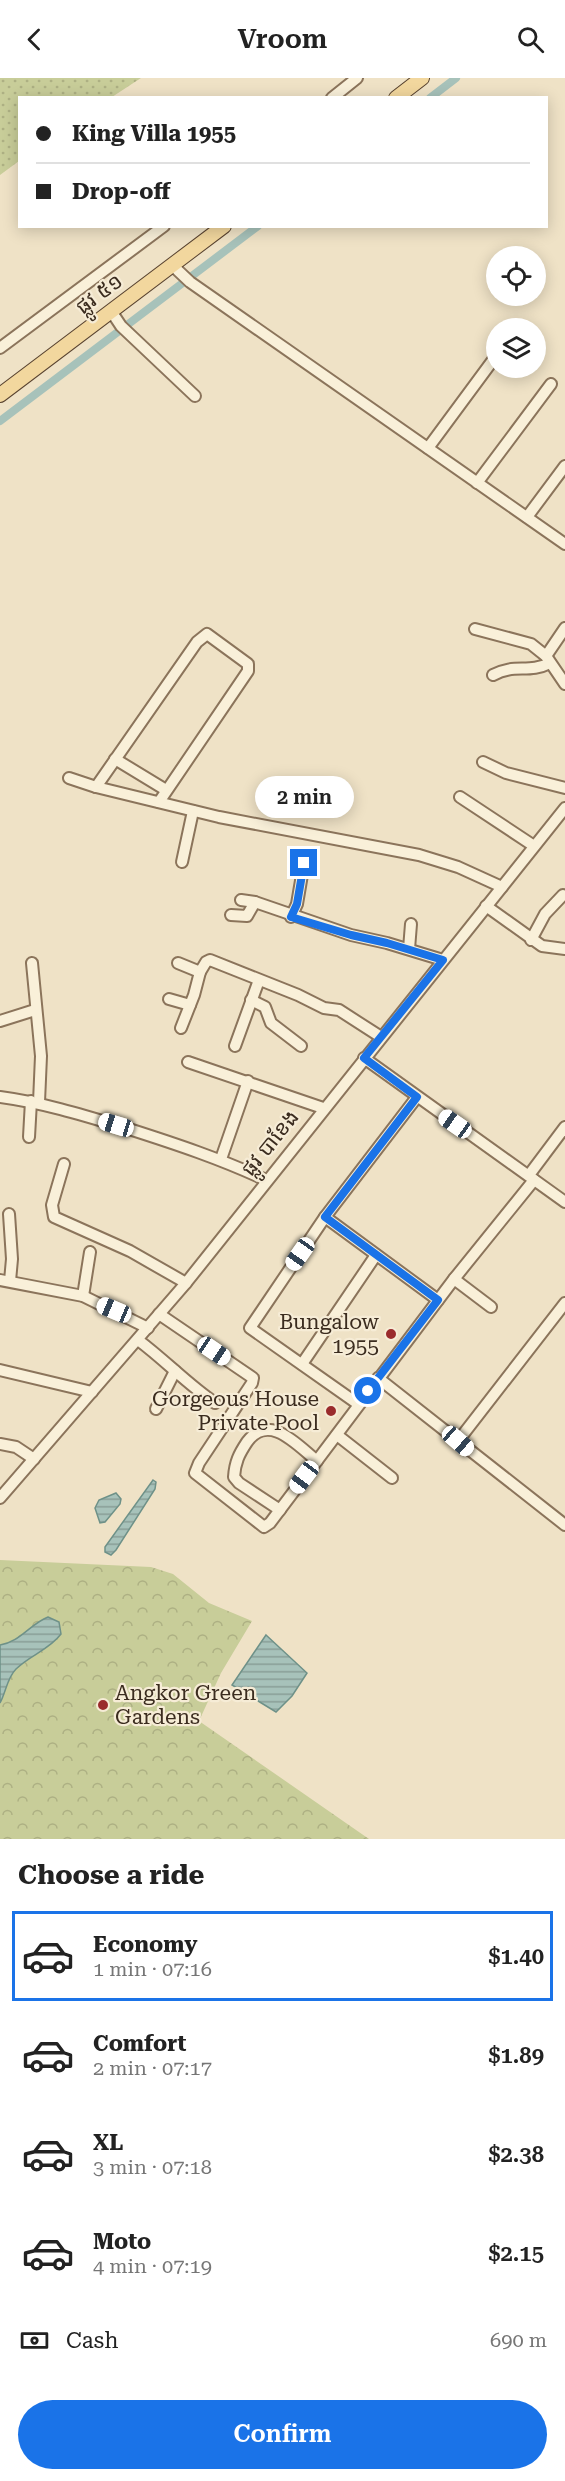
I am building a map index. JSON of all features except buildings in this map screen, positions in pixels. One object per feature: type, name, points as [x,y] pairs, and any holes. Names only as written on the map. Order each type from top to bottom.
[{"type":"main road","points":[[399,96],[422,78]]},
{"type":"main road","name":"ផ្លូវ ៥១","points":[[0,395],[116,320],[222,228]]},
{"type":"street","points":[[334,96],[357,78]]},
{"type":"street","points":[[0,348],[161,228]]},
{"type":"street","points":[[176,268],[190,282],[565,544]]},
{"type":"street","points":[[116,320],[195,396]]},
{"type":"street","points":[[428,448],[486,370]]},
{"type":"street","points":[[477,483],[551,384]]},
{"type":"street","points":[[526,517],[565,466]]},
{"type":"street","points":[[493,675],[507,668],[534,669],[548,660],[565,628]]},
{"type":"street","points":[[475,629],[531,644],[548,660],[565,684]]},
{"type":"street","points":[[96,787],[197,642],[207,634],[248,664],[249,671],[159,802]]},
{"type":"street","points":[[115,759],[166,790]]},
{"type":"street","points":[[483,762],[506,773],[565,788]]},
{"type":"street","points":[[69,778],[193,811],[419,855],[458,867],[502,886]]},
{"type":"street","points":[[460,797],[534,846]]},
{"type":"street","name":"ផ្លូវ បាខែង","points":[[0,1498],[186,1283],[323,1108],[565,808]]},
{"type":"street","points":[[182,862],[193,811]]},
{"type":"street","points":[[291,917],[297,904],[304,863]]},
{"type":"street","points":[[531,940],[544,914],[563,895]]},
{"type":"street","points":[[241,900],[255,902],[291,917],[351,935],[443,960]]},
{"type":"street","points":[[231,915],[248,916],[255,902]]},
{"type":"street","points":[[486,906],[531,940],[543,946],[565,949]]},
{"type":"street","points":[[409,949],[411,924]]},
{"type":"street","points":[[181,1028],[200,972],[210,960],[298,995],[324,1008],[348,1014],[381,1037]]},
{"type":"street","points":[[29,1137],[41,1056],[32,963]]},
{"type":"street","points":[[178,963],[200,972]]},
{"type":"street","points":[[235,1046],[259,980]]},
{"type":"street","points":[[170,999],[190,1005]]},
{"type":"street","points":[[251,999],[265,1007],[271,1023],[302,1046]]},
{"type":"street","points":[[0,1021],[35,1010]]},
{"type":"street","points":[[364,1058],[565,1202]]},
{"type":"street","points":[[188,1062],[323,1108]]},
{"type":"street","points":[[222,1159],[248,1081]]},
{"type":"street","points":[[0,1097],[35,1102],[222,1159],[266,1180]]},
{"type":"street","points":[[358,1404],[250,1328],[325,1217],[417,1097]]},
{"type":"street","points":[[159,1314],[253,1379],[199,1463],[195,1473],[262,1527],[270,1523],[358,1404],[532,1178],[565,1127]]},
{"type":"street","points":[[64,1164],[52,1205],[54,1217],[130,1251],[186,1283]]},
{"type":"street","points":[[9,1214],[12,1259],[5,1280],[83,1296],[148,1328]]},
{"type":"street","points":[[325,1217],[438,1300]]},
{"type":"street","points":[[83,1296],[90,1252]]},
{"type":"street","points":[[302,1364],[375,1255]]},
{"type":"street","points":[[454,1279],[491,1307]]},
{"type":"street","points":[[458,1441],[565,1304]]},
{"type":"street","points":[[138,1340],[215,1403]]},
{"type":"street","points":[[0,1370],[92,1392]]},
{"type":"street","points":[[156,1409],[175,1371]]},
{"type":"street","points":[[378,1378],[565,1525]]},
{"type":"street","points":[[280,1510],[239,1483],[234,1477],[236,1460],[249,1439],[263,1429],[275,1429],[317,1461]]},
{"type":"street","points":[[337,1435],[392,1478]]},
{"type":"street","points":[[0,1444],[16,1447],[34,1459]]},
{"type":"green space","points":[[0,78],[141,78],[114,96],[18,96],[18,162],[0,175]]},
{"type":"green space","name":"Angkor Green Gardens","points":[[0,1560],[151,1567],[173,1574],[209,1603],[252,1621],[221,1673],[199,1721],[369,1839],[0,1839]]},
{"type":"water","points":[[153,1480],[156,1482],[155,1489],[116,1550],[111,1555],[105,1552],[105,1547]]},
{"type":"water","points":[[116,1493],[121,1499],[120,1504],[105,1522],[100,1523],[95,1508],[99,1500]]},
{"type":"water","points":[[48,1617],[59,1622],[61,1634],[16,1669],[0,1703],[0,1645],[19,1637]]},
{"type":"water","points":[[266,1635],[307,1673],[292,1696],[276,1712],[232,1685]]},
{"type":"waterway","points":[[433,96],[456,78]]},
{"type":"waterway","points":[[0,421],[255,228]]},
{"type":"place","name":"Bungalow 1955","points":[[391,1334]]},
{"type":"place","name":"Gorgeous House Private Pool","points":[[331,1411]]},
{"type":"place","name":"Angkor Green Gardens","points":[[103,1705]]},
{"type":"route","points":[[304,863],[297,904],[291,917],[436,956],[443,960],[364,1058],[417,1097],[325,1217],[438,1300],[368,1391]]}]
